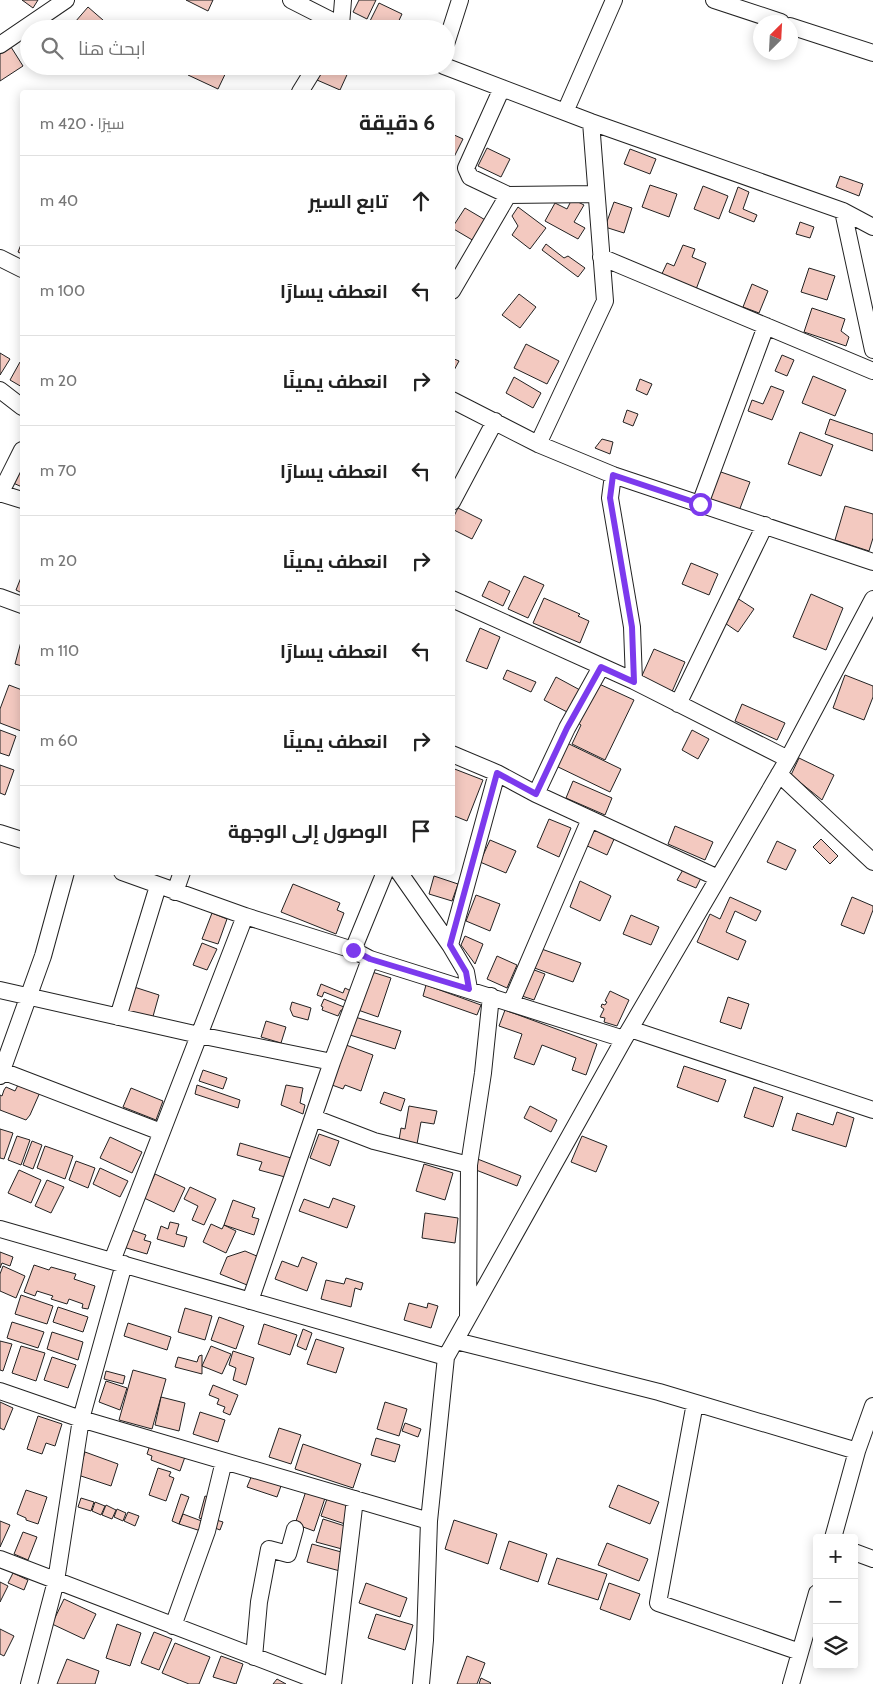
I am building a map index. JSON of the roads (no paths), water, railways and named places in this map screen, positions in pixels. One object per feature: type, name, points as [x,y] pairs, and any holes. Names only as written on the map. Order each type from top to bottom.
[{"type":"street","points":[[37,20],[66,0]]},
{"type":"street","points":[[291,0],[328,20]]},
{"type":"street","points":[[343,0],[343,20]]},
{"type":"street","points":[[454,20],[460,0]]},
{"type":"street","points":[[566,112],[614,0]]},
{"type":"street","points":[[714,0],[760,15]]},
{"type":"street","points":[[798,29],[873,53]]},
{"type":"street","points":[[0,45],[20,31]]},
{"type":"street","points":[[455,70],[591,122],[843,211],[873,227]]},
{"type":"street","points":[[301,90],[310,75]]},
{"type":"street","points":[[502,88],[466,168],[470,177],[508,195],[596,194]]},
{"type":"street","points":[[538,444],[605,301],[591,122]]},
{"type":"street","points":[[455,286],[508,195]]},
{"type":"street","points":[[843,211],[873,350]]},
{"type":"street","points":[[602,257],[873,371]]},
{"type":"street","points":[[0,258],[20,268]]},
{"type":"street","points":[[700,504],[766,326]]},
{"type":"street","points":[[0,390],[20,405]]},
{"type":"street","points":[[455,401],[538,444],[613,475],[873,562]]},
{"type":"street","points":[[455,496],[495,421]]},
{"type":"street","points":[[20,454],[1,489],[20,499]]},
{"type":"street","points":[[613,475],[610,498],[632,627],[634,682]]},
{"type":"street","points":[[678,704],[765,525]]},
{"type":"street","points":[[0,597],[20,604]]},
{"type":"street","points":[[421,1684],[425,1640],[429,1521],[446,1357],[626,1034],[788,759],[873,599]]},
{"type":"street","points":[[455,600],[634,682],[788,759]]},
{"type":"street","points":[[536,794],[567,728],[601,667]]},
{"type":"street","points":[[455,755],[497,773],[536,794],[718,878]]},
{"type":"street","points":[[450,945],[497,773]]},
{"type":"street","points":[[779,774],[873,862]]},
{"type":"street","points":[[511,1003],[590,819]]},
{"type":"street","points":[[0,833],[20,839]]},
{"type":"street","points":[[65,875],[43,956],[1,1073],[161,1132]]},
{"type":"street","points":[[130,875],[245,916],[353,950],[370,959],[511,1003],[626,1034],[873,1110]]},
{"type":"street","points":[[175,892],[181,875]]},
{"type":"street","points":[[353,950],[384,875]]},
{"type":"street","points":[[401,875],[450,945],[466,972],[469,989]]},
{"type":"street","points":[[118,1017],[158,886]]},
{"type":"street","points":[[29,1684],[56,1581],[82,1419],[118,1262],[161,1132],[245,916]]},
{"type":"street","points":[[250,1301],[332,1062],[370,959]]},
{"type":"street","points":[[0,990],[199,1036],[332,1062]]},
{"type":"street","points":[[468,1319],[469,1165],[483,1073],[490,996]]},
{"type":"street","points":[[314,1118],[374,1141],[469,1165]]},
{"type":"street","points":[[0,1228],[446,1357]]},
{"type":"street","points":[[456,1341],[695,1403],[857,1451]]},
{"type":"street","points":[[0,1391],[82,1419],[429,1521]]},
{"type":"street","points":[[695,1403],[658,1603],[800,1652]]},
{"type":"street","points":[[834,1534],[857,1451],[873,1406]]},
{"type":"street","points":[[173,1626],[207,1531],[224,1460]]},
{"type":"street","points":[[333,1684],[355,1499]]},
{"type":"street","points":[[254,1657],[259,1602],[269,1549],[288,1554],[296,1529]]},
{"type":"street","points":[[858,1553],[873,1559]]},
{"type":"street","points":[[0,1559],[326,1684]]},
{"type":"street","points":[[791,1684],[813,1607]]}]
